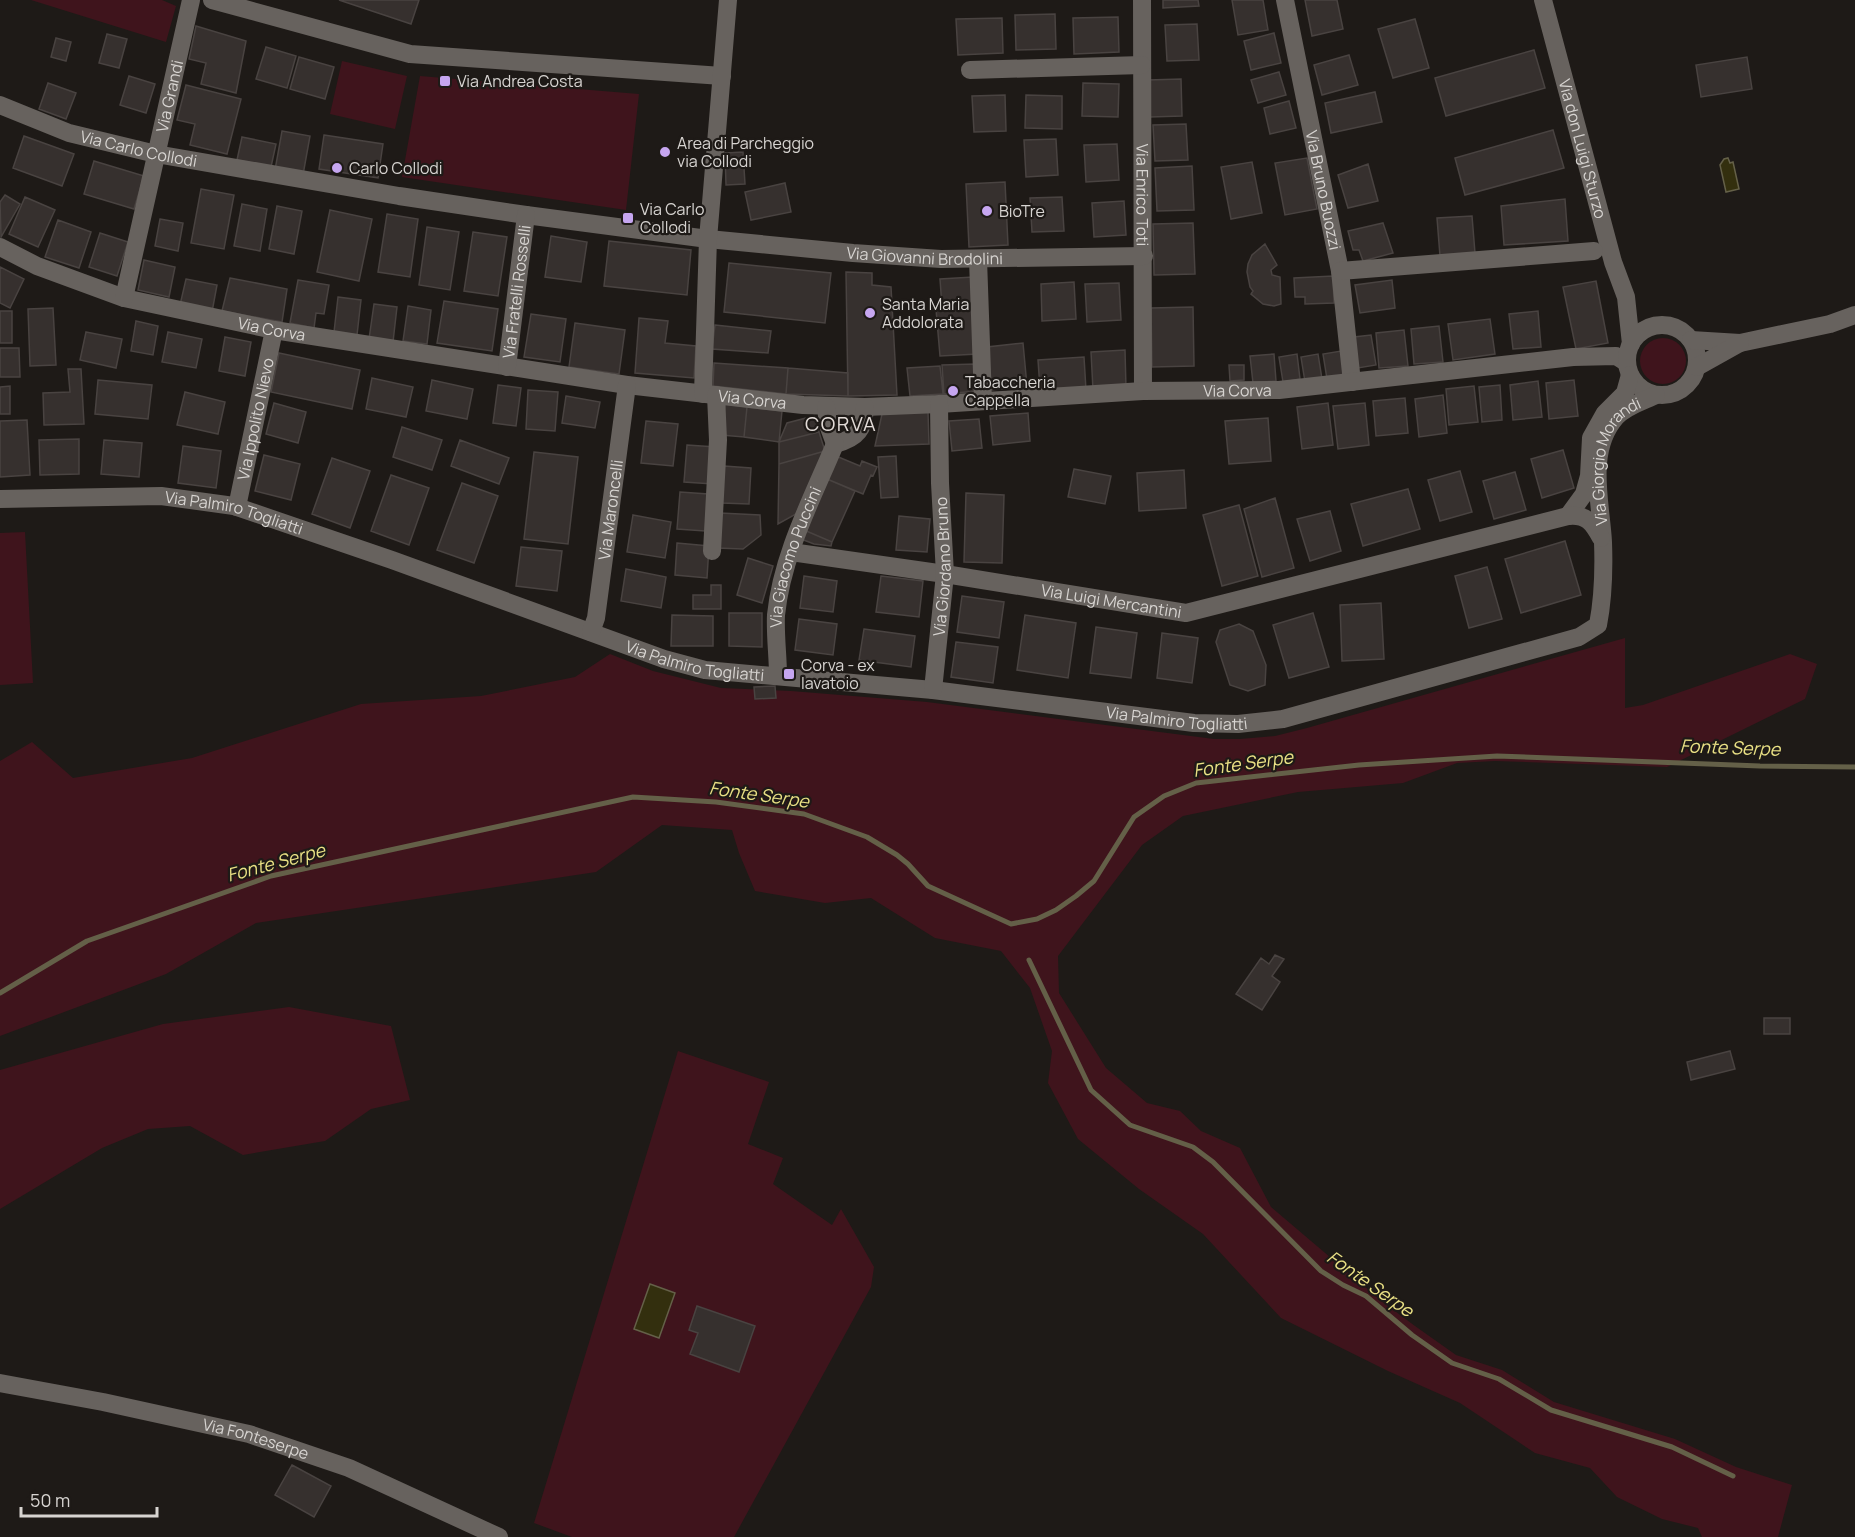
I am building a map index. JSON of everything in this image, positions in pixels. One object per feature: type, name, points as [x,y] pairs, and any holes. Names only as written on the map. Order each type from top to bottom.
[{"type":"street","name":"Via Grandi","points":[[124,297],[191,0]]},
{"type":"street","points":[[212,0],[410,54],[722,76]]},
{"type":"street","points":[[712,550],[718,440],[710,394],[708,239],[728,0]]},
{"type":"street","name":"Via Enrico Toti","points":[[1142,0],[1143,391]]},
{"type":"street","name":"Via Bruno Buozzi","points":[[1285,0],[1340,271],[1352,382]]},
{"type":"street","name":"Via don Luigi Sturzo","points":[[1543,0],[1613,262],[1626,297],[1631,344]]},
{"type":"street","points":[[970,70],[1142,65]]},
{"type":"street","name":"Via Carlo Collodi","points":[[0,105],[69,133],[156,154],[392,195],[708,239]]},
{"type":"street","name":"Via Fratelli Rosselli","points":[[507,366],[526,215]]},
{"type":"street","name":"Via Giovanni Brodolini","points":[[708,239],[941,259],[1144,256]]},
{"type":"street","name":"Via Corva","points":[[0,247],[37,266],[124,297],[274,330],[627,385],[826,407],[939,404],[1143,391],[1279,390],[1573,357],[1616,356],[1629,369]]},
{"type":"street","points":[[1340,271],[1594,251]]},
{"type":"street","points":[[978,258],[984,401]]},
{"type":"street","name":"Via don Luigi Sturzo","points":[[1626,297],[1654,326]]},
{"type":"street","points":[[1691,340],[1740,343],[1830,324],[1855,315]]},
{"type":"street","points":[[1665,325],[1684,332],[1691,340],[1698,357],[1694,377],[1687,386],[1678,392],[1656,395],[1645,391],[1637,384],[1629,369],[1628,354],[1636,336],[1654,326],[1665,325]]},
{"type":"street","name":"Via Ippolito Nievo","points":[[237,507],[274,330]]},
{"type":"street","points":[[1697,367],[1740,343]]},
{"type":"street","name":"Via Giorgio Morandi","points":[[1568,516],[1584,494],[1589,476],[1591,438],[1605,413],[1625,393],[1629,369]]},
{"type":"street","name":"Via Maroncelli","points":[[591,632],[596,618],[627,385]]},
{"type":"street","name":"Via Giorgio Morandi","points":[[1600,610],[1603,543],[1598,482],[1599,455],[1605,436],[1616,417],[1634,405],[1656,395]]},
{"type":"street","name":"Via Giordano Bruno","points":[[933,690],[945,574],[939,404]]},
{"type":"street","points":[[826,407],[828,425],[835,444],[853,437],[860,431],[866,407]]},
{"type":"street","name":"Via Giacomo Puccini","points":[[778,676],[776,617],[781,590],[800,524],[835,444]]},
{"type":"street","name":"Via Palmiro Togliatti","points":[[0,499],[161,496],[237,507],[289,523],[664,659],[705,670],[933,690],[1194,723],[1238,724],[1283,719],[1579,637],[1598,625],[1600,610]]},
{"type":"street","name":"Via Giorgio Morandi","points":[[1568,516],[1577,515],[1593,524],[1603,543]]},
{"type":"street","name":"Via Luigi Mercantini","points":[[791,552],[1186,613],[1568,516]]},
{"type":"street","name":"Via Fonteserpe","points":[[0,1383],[103,1402],[249,1434],[349,1468],[499,1537]]},
{"type":"shaded area","points":[[31,0],[162,0],[176,6],[166,42]]},
{"type":"shaded area","points":[[342,61],[407,76],[395,129],[330,114]]},
{"type":"shaded area","points":[[420,76],[639,94],[626,210],[402,177]]},
{"type":"shaded area","points":[[1728,158],[1730,163],[1733,162],[1739,189],[1726,192],[1720,165],[1724,159]]},
{"type":"shaded area","points":[[1663,338],[1679,345],[1686,361],[1679,377],[1663,384],[1647,377],[1640,361],[1647,345]]},
{"type":"shaded area","points":[[25,532],[33,683],[0,685],[0,533]]},
{"type":"shaded area","points":[[1625,638],[1625,708],[1643,705],[1790,654],[1817,664],[1805,699],[1667,767],[1495,761],[1457,763],[1403,783],[1298,792],[1183,816],[1142,845],[1058,956],[1059,993],[1106,1068],[1147,1103],[1180,1111],[1201,1131],[1240,1148],[1271,1207],[1384,1303],[1456,1355],[1502,1370],[1554,1402],[1675,1439],[1736,1467],[1792,1485],[1778,1537],[1702,1537],[1698,1528],[1662,1519],[1617,1497],[1590,1468],[1535,1453],[1460,1403],[1388,1371],[1281,1318],[1203,1234],[1139,1189],[1078,1139],[1048,1083],[1052,1051],[1030,988],[1001,951],[935,938],[871,898],[825,903],[755,891],[732,830],[662,825],[596,872],[256,923],[166,974],[0,1036],[0,761],[32,742],[73,778],[192,758],[361,704],[481,696],[575,677],[610,654],[653,671],[721,688],[927,702],[1214,739],[1240,739],[1275,736],[1307,728]]},
{"type":"shaded area","points":[[289,1007],[391,1026],[410,1100],[371,1109],[325,1141],[243,1155],[190,1126],[148,1129],[102,1148],[0,1209],[0,1070],[163,1024]]},
{"type":"shaded area","points":[[678,1051],[769,1082],[748,1144],[783,1158],[773,1184],[832,1225],[841,1209],[874,1267],[871,1287],[734,1537],[572,1537],[534,1523]],"holes":[[[698,1306],[755,1327],[739,1372],[691,1354],[698,1333],[689,1330]]]},
{"type":"shaded area","points":[[650,1284],[675,1293],[659,1338],[634,1329]]},
{"type":"building","points":[[339,0],[419,0],[411,24]]},
{"type":"building","points":[[1163,0],[1198,0],[1199,6],[1163,8]]},
{"type":"building","points":[[1232,0],[1263,0],[1268,30],[1238,35]]},
{"type":"building","points":[[1305,0],[1337,0],[1343,29],[1312,36]]},
{"type":"building","points":[[1055,14],[1056,49],[1016,50],[1015,15]]},
{"type":"building","points":[[1118,17],[1119,52],[1074,54],[1073,18]]},
{"type":"building","points":[[1002,18],[1003,53],[958,55],[956,19]]},
{"type":"building","points":[[1415,19],[1429,68],[1393,78],[1378,29]]},
{"type":"building","points":[[1197,24],[1199,60],[1167,61],[1165,25]]},
{"type":"building","points":[[196,26],[246,41],[236,93],[201,84],[206,63],[189,59]]},
{"type":"building","points":[[1274,33],[1281,63],[1251,70],[1244,41]]},
{"type":"building","points":[[107,34],[127,39],[119,68],[99,63]]},
{"type":"building","points":[[56,38],[71,42],[66,61],[51,57]]},
{"type":"building","points":[[266,47],[296,56],[287,88],[256,79]]},
{"type":"building","points":[[1534,50],[1545,88],[1446,116],[1435,78]]},
{"type":"building","points":[[1349,55],[1358,85],[1322,95],[1314,65]]},
{"type":"building","points":[[299,57],[334,67],[325,99],[290,89]]},
{"type":"building","points":[[1747,57],[1752,89],[1701,97],[1696,65]]},
{"type":"building","points":[[1279,72],[1286,95],[1258,103],[1251,80]]},
{"type":"building","points":[[129,76],[155,84],[146,113],[120,105]]},
{"type":"building","points":[[1181,79],[1182,116],[1150,117],[1148,80]]},
{"type":"building","points":[[48,83],[76,93],[66,119],[39,109]]},
{"type":"building","points":[[1083,83],[1119,84],[1118,117],[1082,116]]},
{"type":"building","points":[[186,85],[241,99],[227,154],[190,145],[195,124],[177,120]]},
{"type":"building","points":[[1375,92],[1382,122],[1331,133],[1325,103]]},
{"type":"building","points":[[1005,95],[1006,131],[974,132],[972,96]]},
{"type":"building","points":[[1026,95],[1062,96],[1062,129],[1025,128]]},
{"type":"building","points":[[1289,101],[1296,128],[1270,134],[1264,108]]},
{"type":"building","points":[[1186,124],[1188,160],[1155,161],[1153,125]]},
{"type":"building","points":[[1553,130],[1564,168],[1465,195],[1455,158]]},
{"type":"building","points":[[282,131],[310,136],[303,175],[275,170]]},
{"type":"building","points":[[324,135],[383,144],[378,178],[319,169]]},
{"type":"building","points":[[24,136],[74,154],[62,186],[13,168]]},
{"type":"building","points":[[242,137],[276,144],[271,167],[237,160]]},
{"type":"building","points":[[1056,139],[1058,175],[1026,177],[1024,140]]},
{"type":"building","points":[[1117,144],[1119,180],[1086,182],[1084,145]]},
{"type":"building","points":[[743,152],[745,184],[726,185],[725,153]]},
{"type":"building","points":[[1307,158],[1317,209],[1285,215],[1275,163]]},
{"type":"building","points":[[94,161],[144,176],[134,209],[84,194]]},
{"type":"building","points":[[1252,162],[1262,213],[1231,219],[1221,167]]},
{"type":"building","points":[[1368,164],[1378,201],[1348,208],[1338,175]]},
{"type":"building","points":[[1192,166],[1194,210],[1157,211],[1155,168]]},
{"type":"building","name":"BioTre","points":[[1005,182],[1008,245],[969,247],[966,184]]},
{"type":"building","points":[[785,183],[791,212],[751,220],[745,192]]},
{"type":"building","points":[[201,189],[234,195],[224,249],[191,243]]},
{"type":"building","points":[[5,195],[20,204],[1,237],[0,202]]},
{"type":"building","points":[[25,197],[55,210],[38,247],[9,234]]},
{"type":"building","points":[[1062,197],[1064,231],[1032,232],[1030,198]]},
{"type":"building","points":[[1565,199],[1568,241],[1504,245],[1501,206]]},
{"type":"building","points":[[1124,201],[1126,235],[1094,237],[1092,203]]},
{"type":"building","points":[[242,204],[267,209],[260,251],[234,246]]},
{"type":"building","points":[[277,206],[302,211],[294,254],[269,249]]},
{"type":"building","points":[[330,210],[372,219],[359,281],[317,272]]},
{"type":"building","points":[[387,214],[418,219],[410,277],[378,272]]},
{"type":"building","points":[[1472,216],[1475,253],[1440,256],[1437,218]]},
{"type":"building","points":[[160,219],[183,223],[178,251],[155,246]]},
{"type":"building","points":[[58,220],[91,232],[79,268],[45,257]]},
{"type":"building","points":[[1193,223],[1195,274],[1154,275],[1153,224]]},
{"type":"building","points":[[1383,223],[1393,253],[1363,261],[1359,250],[1353,250],[1348,231]]},
{"type":"building","points":[[427,227],[459,232],[450,290],[419,285]]},
{"type":"building","points":[[473,232],[507,237],[498,296],[464,291]]},
{"type":"building","points":[[100,233],[128,242],[117,276],[89,267]]},
{"type":"building","points":[[551,236],[587,242],[581,282],[545,277]]},
{"type":"building","points":[[609,241],[691,250],[687,295],[604,286]]},
{"type":"building","points":[[1265,244],[1277,265],[1271,270],[1272,275],[1280,277],[1281,304],[1274,306],[1263,304],[1251,294],[1253,291],[1247,272],[1252,255]]},
{"type":"building","points":[[144,260],[175,267],[169,297],[138,290]]},
{"type":"building","points":[[729,263],[831,273],[825,323],[724,312]]},
{"type":"building","points":[[0,267],[24,279],[10,308],[0,303]]},
{"type":"building","name":"Santa Maria Addolorata","points":[[846,272],[872,273],[872,285],[891,287],[897,395],[848,396]]},
{"type":"building","points":[[1333,276],[1334,303],[1305,304],[1305,297],[1295,297],[1294,278]]},
{"type":"building","points":[[973,277],[978,354],[940,356],[936,309],[942,307],[940,279]]},
{"type":"building","points":[[230,278],[287,289],[282,322],[222,311]]},
{"type":"building","points":[[186,279],[217,285],[212,312],[180,305]]},
{"type":"building","points":[[298,280],[329,285],[324,314],[316,313],[314,328],[290,323]]},
{"type":"building","points":[[1392,280],[1395,308],[1360,313],[1355,285]]},
{"type":"building","points":[[1596,281],[1608,343],[1576,349],[1563,287]]},
{"type":"building","points":[[1074,282],[1076,319],[1042,321],[1041,284]]},
{"type":"building","points":[[1119,283],[1121,320],[1087,322],[1085,284]]},
{"type":"building","points":[[338,297],[361,300],[357,335],[334,332]]},
{"type":"building","points":[[444,301],[498,309],[492,351],[437,343]]},
{"type":"building","points":[[374,304],[397,307],[393,342],[369,339]]},
{"type":"building","points":[[408,306],[431,310],[427,344],[403,341]]},
{"type":"building","points":[[1193,307],[1194,366],[1152,367],[1151,308]]},
{"type":"building","points":[[53,308],[56,365],[30,366],[28,309]]},
{"type":"building","points":[[0,311],[12,311],[12,343],[0,343]]},
{"type":"building","points":[[1538,311],[1541,347],[1513,349],[1509,314]]},
{"type":"building","points":[[531,314],[566,319],[560,362],[524,357]]},
{"type":"building","points":[[639,318],[668,321],[665,343],[696,346],[694,378],[635,373]]},
{"type":"building","points":[[1490,319],[1495,354],[1453,360],[1448,324]]},
{"type":"building","points":[[136,321],[158,326],[153,355],[131,351]]},
{"type":"building","points":[[575,323],[625,330],[619,374],[569,367]]},
{"type":"building","points":[[715,325],[771,331],[768,353],[712,349]]},
{"type":"building","points":[[1439,326],[1443,362],[1414,364],[1411,329]]},
{"type":"building","points":[[1404,330],[1408,366],[1379,368],[1376,333]]},
{"type":"building","points":[[86,332],[122,339],[116,368],[80,360]]},
{"type":"building","points":[[168,332],[202,339],[196,368],[162,362]]},
{"type":"building","points":[[1371,335],[1376,365],[1358,368],[1354,337]]},
{"type":"building","points":[[225,337],[251,342],[245,376],[219,371]]},
{"type":"building","points":[[1023,343],[1027,386],[992,390],[987,347]]},
{"type":"building","points":[[0,348],[19,348],[20,377],[0,377]]},
{"type":"building","points":[[1125,350],[1126,388],[1093,390],[1091,352]]},
{"type":"building","points":[[1341,351],[1345,377],[1327,379],[1323,354]]},
{"type":"building","points":[[279,353],[360,370],[352,409],[271,392]]},
{"type":"building","points":[[1274,354],[1276,381],[1253,383],[1250,356]]},
{"type":"building","points":[[1297,354],[1300,379],[1283,382],[1279,357]]},
{"type":"building","points":[[1318,354],[1322,379],[1305,382],[1301,357]]},
{"type":"building","points":[[1084,357],[1086,390],[1040,389],[1038,360]]},
{"type":"building","points":[[714,363],[788,368],[786,394],[713,386]]},
{"type":"building","points":[[975,364],[977,391],[944,394],[942,365]]},
{"type":"building","points":[[1229,365],[1244,365],[1244,380],[1230,381]]},
{"type":"building","points":[[940,366],[943,394],[910,396],[907,368]]},
{"type":"building","points":[[788,368],[848,373],[848,396],[786,394]]},
{"type":"building","points":[[68,369],[81,369],[84,424],[44,425],[43,393],[70,392]]},
{"type":"building","points":[[372,378],[413,387],[406,417],[366,409]]},
{"type":"building","points":[[98,380],[152,385],[148,419],[95,414]]},
{"type":"building","points":[[432,380],[473,389],[467,419],[426,411]]},
{"type":"building","points":[[1574,380],[1578,416],[1549,419],[1546,383]]},
{"type":"building","points":[[1538,381],[1542,417],[1513,420],[1510,385]]},
{"type":"building","points":[[498,385],[521,388],[516,426],[493,423]]},
{"type":"building","points":[[1500,385],[1502,420],[1482,422],[1479,387]]},
{"type":"building","points":[[10,386],[10,414],[0,414],[0,387]]},
{"type":"building","points":[[1474,386],[1478,422],[1449,425],[1446,389]]},
{"type":"building","points":[[528,390],[558,392],[555,431],[526,429]]},
{"type":"building","points":[[185,392],[225,402],[218,434],[177,425]]},
{"type":"building","points":[[1443,395],[1447,433],[1419,437],[1415,399]]},
{"type":"building","points":[[566,396],[600,402],[595,428],[562,423]]},
{"type":"building","points":[[1405,398],[1408,433],[1376,436],[1373,401]]},
{"type":"building","points":[[274,403],[306,412],[298,443],[266,434]]},
{"type":"building","points":[[1328,403],[1333,445],[1302,449],[1297,407]]},
{"type":"building","points":[[1365,403],[1369,445],[1338,449],[1333,406]]},
{"type":"building","points":[[725,404],[747,407],[744,437],[721,435]]},
{"type":"building","points":[[747,407],[782,411],[779,442],[744,437]]},
{"type":"building","points":[[928,412],[929,444],[875,446],[882,414]]},
{"type":"building","points":[[1028,413],[1030,441],[993,445],[990,416]]},
{"type":"building","points":[[814,416],[819,432],[779,442],[787,423]]},
{"type":"building","points":[[1268,418],[1271,461],[1229,464],[1225,421]]},
{"type":"building","points":[[979,419],[982,448],[952,451],[949,421]]},
{"type":"building","points":[[27,420],[30,475],[0,477],[0,421]]},
{"type":"building","points":[[646,421],[678,424],[673,466],[641,463]]},
{"type":"building","points":[[402,427],[442,440],[432,470],[393,457]]},
{"type":"building","points":[[819,432],[825,451],[779,464],[779,442]]},
{"type":"building","points":[[79,439],[79,474],[40,475],[39,440]]},
{"type":"building","points":[[104,440],[142,443],[139,477],[101,474]]},
{"type":"building","points":[[460,440],[509,458],[499,484],[451,466]]},
{"type":"building","points":[[687,445],[716,447],[713,484],[684,482]]},
{"type":"building","points":[[183,446],[221,451],[216,488],[178,483]]},
{"type":"building","points":[[1563,450],[1574,488],[1542,498],[1531,459]]},
{"type":"building","points":[[825,451],[796,514],[778,524],[779,464]]},
{"type":"building","points":[[534,452],[578,457],[568,544],[524,539]]},
{"type":"building","points":[[264,455],[300,464],[291,500],[255,491]]},
{"type":"building","points":[[836,456],[860,466],[862,461],[877,467],[863,494],[827,479]]},
{"type":"building","points":[[896,456],[898,497],[881,498],[878,457]]},
{"type":"building","points":[[332,458],[370,471],[350,528],[312,514]]},
{"type":"building","points":[[724,466],[751,468],[749,504],[722,503]]},
{"type":"building","points":[[1074,469],[1111,476],[1105,504],[1068,497]]},
{"type":"building","points":[[1184,470],[1186,508],[1139,511],[1137,473]]},
{"type":"building","points":[[1460,471],[1472,512],[1440,521],[1428,480]]},
{"type":"building","points":[[1515,472],[1526,510],[1494,519],[1483,481]]},
{"type":"building","points":[[391,475],[429,488],[409,545],[371,531]]},
{"type":"building","points":[[827,479],[855,491],[832,542],[804,530]]},
{"type":"building","points":[[462,483],[498,496],[474,563],[437,550]]},
{"type":"building","points":[[1408,489],[1420,529],[1363,546],[1351,504]]},
{"type":"building","points":[[680,492],[708,494],[705,531],[677,529]]},
{"type":"building","points":[[966,493],[1004,495],[1002,563],[964,562]]},
{"type":"building","points":[[1275,498],[1294,568],[1262,577],[1244,509]]},
{"type":"building","points":[[1239,505],[1258,576],[1222,586],[1203,515]]},
{"type":"building","points":[[1330,511],[1341,551],[1310,561],[1297,519]]},
{"type":"building","points":[[720,513],[760,515],[761,535],[743,549],[717,548]]},
{"type":"building","points":[[633,515],[671,522],[665,558],[627,552]]},
{"type":"building","points":[[899,516],[930,519],[927,552],[896,550]]},
{"type":"building","points":[[804,530],[832,542],[831,546],[814,544],[801,539]]},
{"type":"building","points":[[1565,541],[1581,595],[1521,613],[1505,559]]},
{"type":"building","points":[[677,543],[709,546],[707,578],[675,575]]},
{"type":"building","points":[[521,547],[562,551],[557,591],[516,586]]},
{"type":"building","points":[[748,558],[773,566],[762,603],[737,595]]},
{"type":"building","points":[[1487,567],[1502,619],[1469,628],[1455,576]]},
{"type":"building","points":[[626,569],[666,577],[661,608],[621,601]]},
{"type":"building","points":[[804,576],[837,581],[833,612],[800,608]]},
{"type":"building","points":[[881,576],[923,581],[919,617],[876,612]]},
{"type":"building","points":[[711,585],[721,585],[721,609],[693,609],[693,595],[711,595]]},
{"type":"building","points":[[962,596],[1004,602],[999,638],[957,632]]},
{"type":"building","points":[[1381,603],[1384,659],[1342,661],[1340,605]]},
{"type":"building","points":[[729,613],[762,613],[762,647],[729,646]]},
{"type":"building","points":[[1313,613],[1329,667],[1289,678],[1273,625]]},
{"type":"building","points":[[672,615],[713,616],[713,646],[671,646]]},
{"type":"building","points":[[1025,615],[1076,623],[1068,678],[1017,670]]},
{"type":"building","points":[[799,619],[837,624],[833,655],[795,650]]},
{"type":"building","points":[[1239,624],[1253,631],[1266,665],[1265,685],[1248,691],[1230,685],[1216,642],[1220,630]]},
{"type":"building","points":[[1096,627],[1137,633],[1131,678],[1090,673]]},
{"type":"building","points":[[864,629],[915,636],[911,667],[859,660]]},
{"type":"building","points":[[1162,633],[1198,638],[1192,683],[1157,678]]},
{"type":"building","points":[[956,642],[998,647],[993,683],[951,677]]},
{"type":"building","points":[[775,686],[776,698],[755,699],[754,687]]},
{"type":"building","points":[[1275,955],[1284,959],[1272,976],[1280,982],[1262,1010],[1236,994],[1261,958],[1269,964]]},
{"type":"building","points":[[1764,1018],[1790,1018],[1790,1034],[1764,1034]]},
{"type":"building","points":[[1730,1051],[1735,1069],[1691,1080],[1687,1062]]},
{"type":"building","points":[[697,1306],[755,1326],[739,1372],[690,1354],[698,1333],[689,1330]]},
{"type":"building","points":[[292,1465],[331,1486],[314,1517],[275,1495]]},
{"type":"waterway","name":"Fonte Serpe","points":[[0,993],[87,941],[271,876],[633,797],[716,802],[804,814],[867,837],[897,855],[928,886],[1011,924],[1037,919],[1056,910],[1076,896],[1094,881],[1134,817],[1164,796],[1196,783],[1359,765],[1497,756],[1760,766],[1855,767]]},
{"type":"waterway","name":"Fonte Serpe","points":[[1029,960],[1091,1090],[1130,1125],[1193,1147],[1213,1162],[1321,1271],[1366,1296],[1412,1335],[1452,1363],[1499,1379],[1551,1410],[1672,1447],[1733,1476]]},
{"type":"place","name":"Via Andrea Costa","points":[[445,81]]},
{"type":"place","name":"Area di Parcheggio via Collodi","points":[[665,152]]},
{"type":"place","name":"Carlo Collodi","points":[[337,168]]},
{"type":"place","name":"BioTre","points":[[987,211]]},
{"type":"place","name":"Via Carlo Collodi","points":[[628,218]]},
{"type":"place","name":"Santa Maria Addolorata","points":[[870,313]]},
{"type":"place","name":"Tabaccheria Cappella","points":[[953,391]]},
{"type":"place","name":"Corva - ex lavatoio","points":[[789,674]]},
{"type":"district","name":"CORVA","points":[[841,424]]}]
